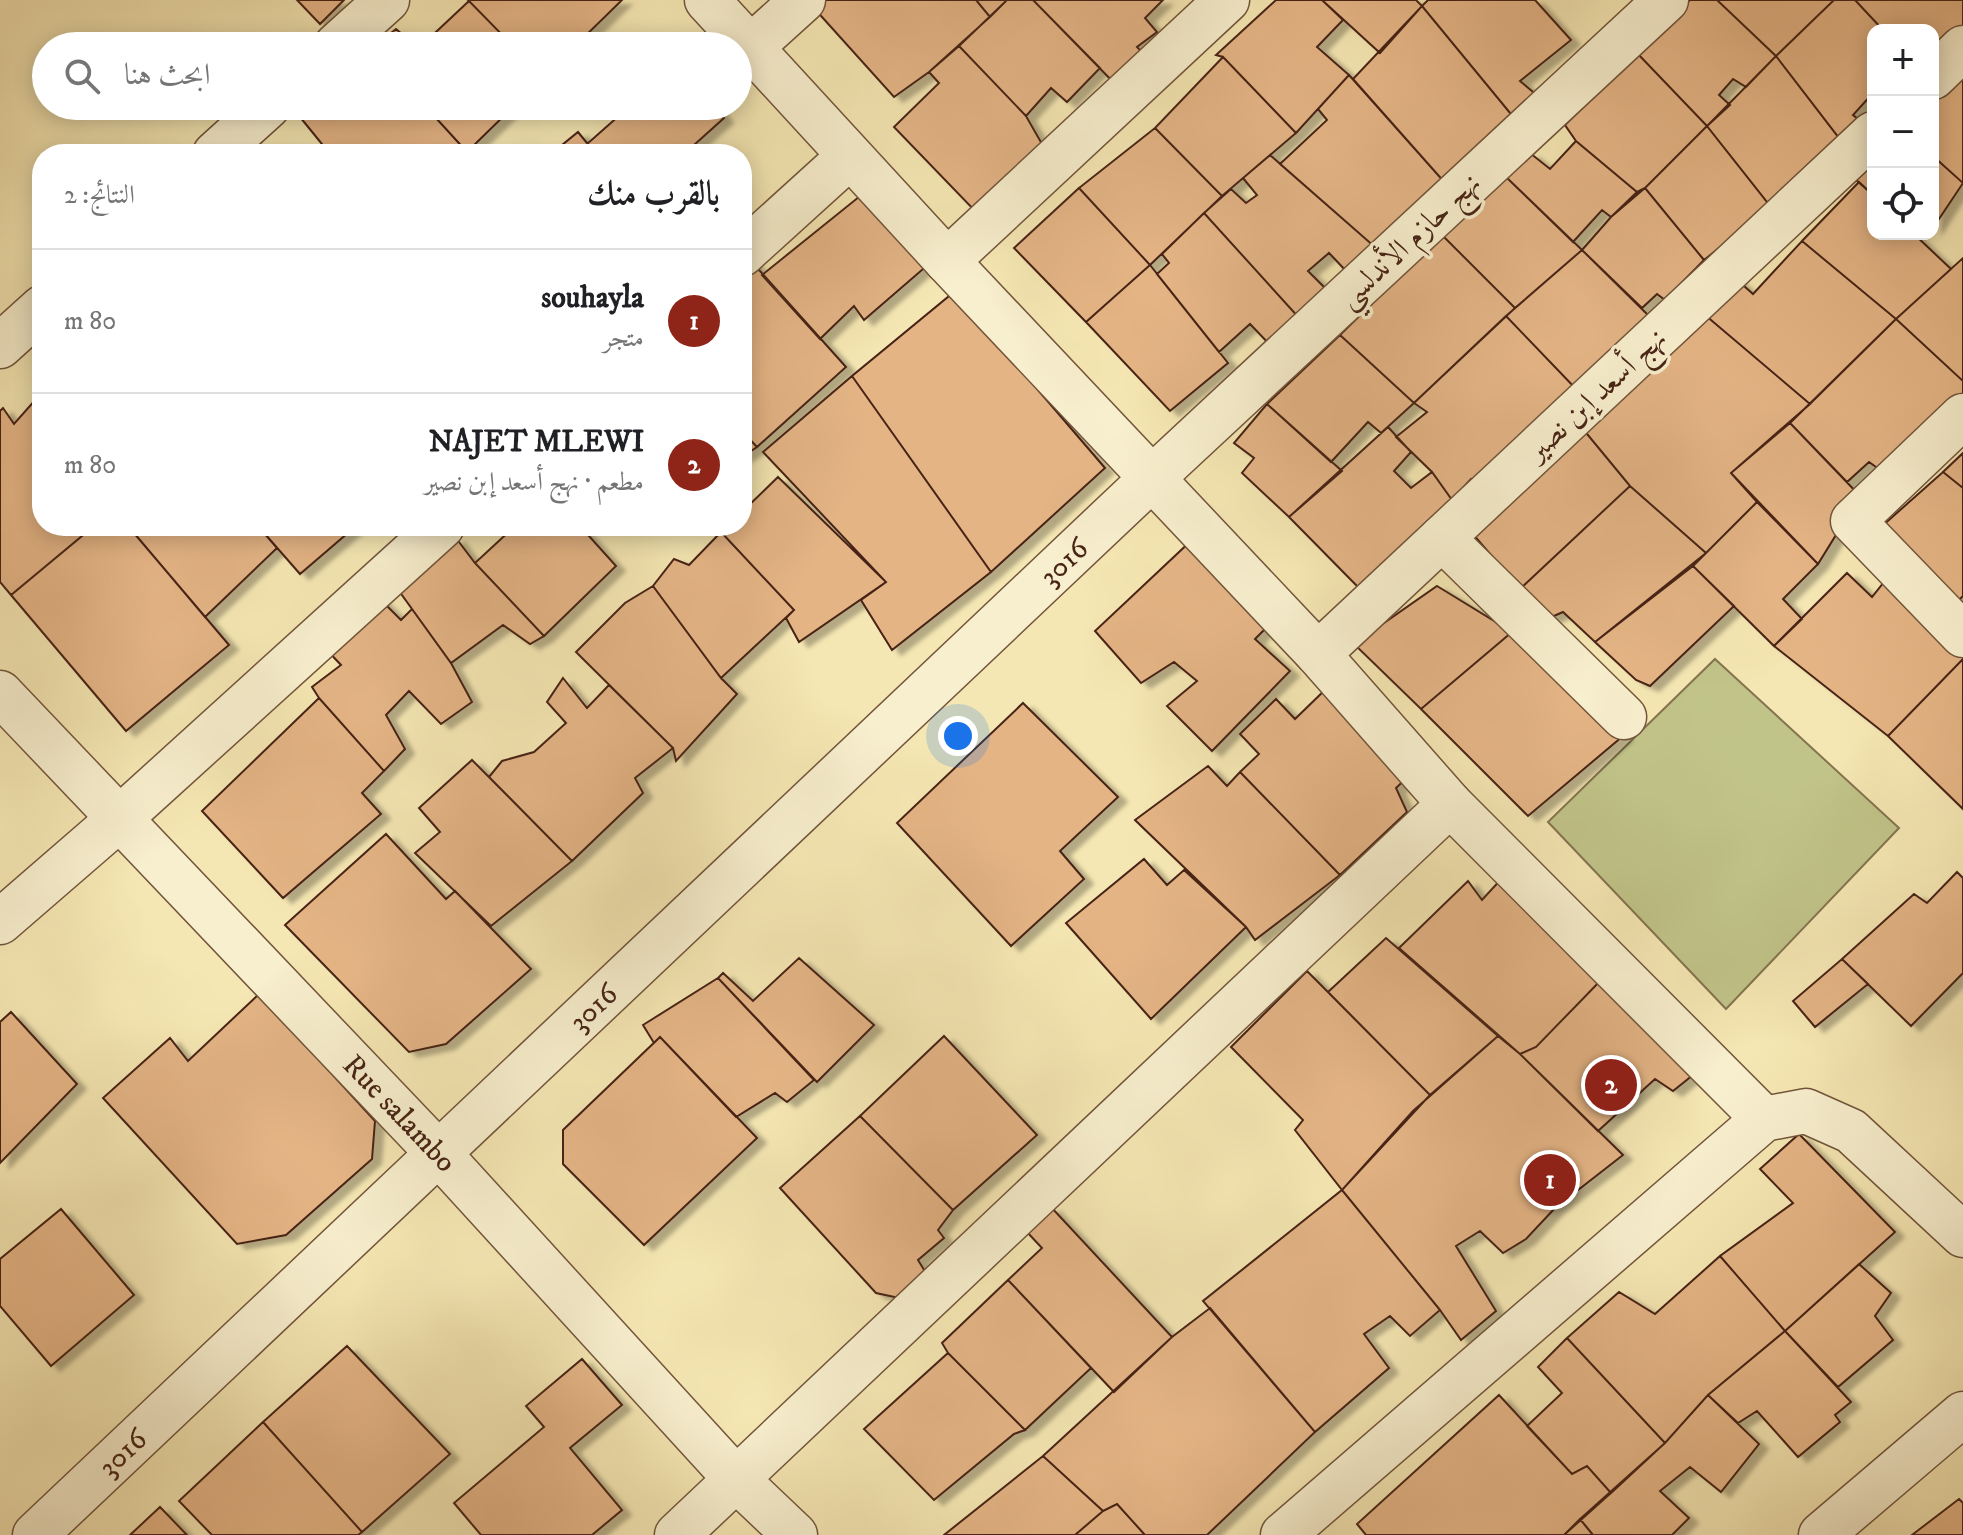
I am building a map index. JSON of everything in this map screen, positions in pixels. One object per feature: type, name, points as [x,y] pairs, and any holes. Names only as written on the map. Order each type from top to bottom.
[{"type":"street","points":[[352,32],[387,0]]},
{"type":"street","points":[[707,0],[736,32]]},
{"type":"street","points":[[752,46],[803,0]]},
{"type":"street","points":[[947,261],[1227,0]]},
{"type":"street","name":"نهج حازم الأندلسي","points":[[1151,479],[1666,0]]},
{"type":"street","points":[[1939,71],[1963,48]]},
{"type":"street","points":[[752,50],[1318,654],[1450,804],[1764,1119]]},
{"type":"street","points":[[226,144],[253,120]]},
{"type":"street","name":"نهج أسعد إبن نصير","points":[[1318,654],[1867,140]]},
{"type":"street","points":[[752,245],[850,156]]},
{"type":"street","points":[[0,346],[32,317]]},
{"type":"street","points":[[1963,416],[1853,521],[1963,635]]},
{"type":"street","name":"3016","points":[[35,1535],[1151,479]]},
{"type":"street","points":[[0,922],[119,819],[431,536]]},
{"type":"street","points":[[1442,538],[1624,717]]},
{"type":"street","name":"Rue salambo","points":[[0,693],[440,1155],[736,1479],[795,1535]]},
{"type":"street","points":[[677,1535],[1450,804]]},
{"type":"street","points":[[1283,1535],[1764,1119],[1806,1111],[1851,1131],[1963,1235]]},
{"type":"street","points":[[1821,1535],[1963,1414]]},
{"type":"green space","points":[[1715,659],[1899,828],[1726,1009],[1548,822]]},
{"type":"building","points":[[297,0],[344,0],[320,24]]},
{"type":"building","points":[[468,0],[622,0],[589,32],[499,32]]},
{"type":"building","points":[[821,0],[976,0],[990,17],[929,72],[894,97],[813,7]]},
{"type":"building","points":[[976,0],[1007,0],[990,17]]},
{"type":"building","points":[[1007,0],[1033,0],[1100,68],[1067,102],[1051,88],[1026,116],[959,46]]},
{"type":"building","points":[[1033,0],[1163,0],[1145,18],[1157,32],[1137,47],[1152,63],[1122,91]]},
{"type":"building","points":[[1276,0],[1322,0],[1343,20],[1317,47],[1349,75],[1296,133],[1223,57],[1216,55]]},
{"type":"building","points":[[1322,0],[1416,0],[1422,6],[1380,53]]},
{"type":"building","points":[[1428,0],[1535,0],[1571,40],[1520,81],[1539,97],[1515,119],[1422,6]]},
{"type":"building","points":[[1690,0],[1717,0],[1776,56],[1746,87],[1733,79],[1719,95],[1730,105],[1707,126],[1637,53]]},
{"type":"building","points":[[1717,0],[1834,0],[1776,56]]},
{"type":"building","points":[[1834,0],[1855,0],[1877,24],[1867,24],[1867,100],[1853,115],[1862,122],[1842,142],[1776,56]]},
{"type":"building","points":[[1855,0],[1963,0],[1963,33],[1939,55],[1939,24],[1877,24]]},
{"type":"building","points":[[469,1],[499,32],[436,32]]},
{"type":"building","points":[[1422,6],[1515,119],[1446,184],[1353,79]]},
{"type":"building","points":[[959,46],[1026,116],[1046,151],[975,211],[894,127],[939,83],[929,72]]},
{"type":"building","points":[[1637,53],[1707,126],[1645,188],[1637,192],[1576,141],[1565,125]]},
{"type":"building","points":[[1776,56],[1842,142],[1771,207],[1707,126]]},
{"type":"building","points":[[1223,57],[1296,133],[1222,196],[1155,128]]},
{"type":"building","points":[[1963,62],[1963,183],[1939,161],[1939,86]]},
{"type":"building","points":[[1349,75],[1446,184],[1376,248],[1280,164],[1327,120],[1318,109]]},
{"type":"building","points":[[302,120],[438,120],[460,144],[322,144]]},
{"type":"building","points":[[438,120],[500,120],[475,144],[460,144]]},
{"type":"building","points":[[614,120],[722,120],[695,144],[587,144]]},
{"type":"building","points":[[1707,126],[1771,207],[1704,260],[1645,188]]},
{"type":"building","points":[[1155,128],[1222,196],[1150,265],[1079,188]]},
{"type":"building","points":[[578,132],[588,144],[563,144]]},
{"type":"building","points":[[1576,141],[1637,192],[1611,217],[1602,210],[1573,242],[1506,177],[1530,153],[1550,169]]},
{"type":"building","points":[[1867,153],[1867,190],[1846,171]]},
{"type":"building","points":[[1270,155],[1376,248],[1348,273],[1329,253],[1308,271],[1333,296],[1301,320],[1204,213],[1231,189],[1246,203],[1257,195],[1243,178]]},
{"type":"building","points":[[1939,161],[1963,183],[1939,219]]},
{"type":"building","points":[[1506,177],[1582,250],[1515,308],[1442,235]]},
{"type":"building","points":[[1859,182],[1867,189],[1867,240],[1920,240],[1951,269],[1896,319],[1802,241]]},
{"type":"building","points":[[1079,188],[1150,265],[1086,322],[1014,248]]},
{"type":"building","points":[[1645,188],[1704,260],[1665,300],[1657,294],[1642,308],[1582,250],[1611,217]]},
{"type":"building","points":[[865,192],[930,263],[864,320],[854,306],[820,339],[762,275]]},
{"type":"building","points":[[1204,213],[1301,320],[1273,348],[1250,324],[1219,352],[1157,274],[1169,263],[1162,254]]},
{"type":"building","points":[[1442,235],[1515,308],[1414,403],[1340,335]]},
{"type":"building","points":[[1802,241],[1896,319],[1810,404],[1698,309],[1733,276],[1753,294]]},
{"type":"building","points":[[1582,250],[1653,320],[1578,391],[1506,316]]},
{"type":"building","points":[[1963,258],[1963,381],[1896,319]]},
{"type":"building","points":[[752,262],[846,367],[757,447],[752,442]]},
{"type":"building","points":[[1150,265],[1228,363],[1170,411],[1086,322]]},
{"type":"building","points":[[954,292],[1105,468],[991,572],[852,376]]},
{"type":"building","points":[[1698,309],[1810,404],[1731,473],[1757,502],[1706,553],[1630,486],[1578,423]]},
{"type":"building","points":[[1506,316],[1578,391],[1478,488],[1471,479],[1452,500],[1432,472],[1396,437],[1427,412],[1414,403]]},
{"type":"building","points":[[1896,319],[1963,381],[1963,400],[1883,472],[1869,462],[1847,482],[1790,423]]},
{"type":"building","points":[[1340,335],[1414,403],[1381,433],[1368,422],[1331,462],[1267,404]]},
{"type":"building","points":[[852,376],[991,572],[892,650],[861,600],[886,582],[763,452]]},
{"type":"building","points":[[32,404],[32,536],[82,536],[11,595],[0,582],[0,411],[3,408],[14,424]]},
{"type":"building","points":[[1267,404],[1342,471],[1289,517],[1242,473],[1254,458],[1234,443]]},
{"type":"building","points":[[1578,423],[1630,486],[1520,589],[1466,526]]},
{"type":"building","points":[[1790,423],[1860,496],[1818,564],[1731,473]]},
{"type":"building","points":[[1388,427],[1411,452],[1394,471],[1411,488],[1432,472],[1452,500],[1359,588],[1289,517]]},
{"type":"building","points":[[1963,453],[1963,488],[1943,472]]},
{"type":"building","points":[[1943,472],[1963,488],[1963,596],[1956,603],[1881,527]]},
{"type":"building","points":[[778,477],[886,582],[799,642],[786,618],[794,610],[725,536],[752,536],[752,502]]},
{"type":"building","points":[[1630,486],[1706,553],[1595,642],[1563,612],[1547,619],[1520,589]]},
{"type":"building","points":[[1757,502],[1818,564],[1783,599],[1802,619],[1774,646],[1693,566]]},
{"type":"building","points":[[82,536],[136,536],[229,645],[126,731],[11,595]]},
{"type":"building","points":[[137,536],[267,536],[277,548],[205,617]]},
{"type":"building","points":[[267,536],[344,536],[300,574]]},
{"type":"building","points":[[504,536],[589,536],[616,566],[544,636],[475,563]]},
{"type":"building","points":[[717,536],[725,536],[794,610],[721,678],[653,586],[674,559],[689,565]]},
{"type":"building","points":[[456,538],[475,563],[544,636],[530,644],[503,625],[451,663],[394,584]]},
{"type":"building","points":[[1194,538],[1275,619],[1255,639],[1290,671],[1212,751],[1167,706],[1197,681],[1174,662],[1141,683],[1095,631]]},
{"type":"building","points":[[1693,566],[1734,606],[1650,686],[1636,680],[1595,642]]},
{"type":"building","points":[[1847,573],[1872,597],[1888,577],[1963,646],[1963,659],[1888,736],[1774,646]]},
{"type":"building","points":[[653,586],[721,678],[737,694],[676,761],[673,748],[576,652],[625,603]]},
{"type":"building","points":[[1437,586],[1512,632],[1421,709],[1354,644]]},
{"type":"building","points":[[377,596],[401,620],[412,609],[451,663],[472,702],[441,724],[409,691],[386,715],[405,749],[384,771],[312,687],[341,665],[325,648]]},
{"type":"building","points":[[1512,632],[1623,736],[1528,816],[1421,709]]},
{"type":"building","points":[[1963,659],[1963,809],[1888,736]]},
{"type":"building","points":[[563,678],[587,708],[609,685],[673,748],[635,778],[643,793],[572,861],[489,777],[502,761],[534,752],[566,723],[547,702]]},
{"type":"building","points":[[1329,686],[1413,772],[1396,788],[1407,812],[1340,875],[1240,772],[1259,754],[1240,734],[1276,699],[1295,719]]},
{"type":"building","points":[[319,698],[384,771],[362,793],[381,814],[283,898],[202,811]]},
{"type":"building","points":[[1023,703],[1118,797],[1060,851],[1084,879],[1011,946],[897,823]]},
{"type":"building","points":[[472,760],[572,861],[491,926],[415,853],[440,832],[419,808]]},
{"type":"building","points":[[1208,766],[1227,786],[1240,772],[1340,875],[1255,940],[1246,927],[1135,820]]},
{"type":"building","points":[[386,834],[446,899],[455,891],[531,969],[446,1044],[409,1052],[285,925]]},
{"type":"building","points":[[1144,859],[1167,885],[1184,870],[1246,927],[1151,1019],[1066,923]]},
{"type":"building","points":[[1957,872],[1963,878],[1963,973],[1911,1026],[1842,959],[1914,894],[1927,903]]},
{"type":"building","points":[[1504,876],[1604,977],[1536,1047],[1520,1054],[1399,948],[1468,881],[1482,900]]},
{"type":"building","points":[[1386,938],[1498,1036],[1430,1095],[1328,992]]},
{"type":"building","points":[[799,958],[874,1025],[817,1082],[718,978],[723,973],[753,1001]]},
{"type":"building","points":[[1842,959],[1868,984],[1815,1027],[1793,1001]]},
{"type":"building","points":[[1307,971],[1430,1095],[1342,1190],[1295,1130],[1303,1120],[1231,1047]]},
{"type":"building","points":[[1604,977],[1698,1071],[1673,1091],[1655,1079],[1598,1131],[1520,1054],[1536,1047]]},
{"type":"building","points":[[718,978],[814,1080],[787,1102],[775,1093],[736,1117],[660,1037],[654,1043],[643,1025]]},
{"type":"building","points":[[259,994],[375,1121],[372,1159],[286,1235],[237,1244],[103,1098],[170,1038],[188,1061]]},
{"type":"building","points":[[11,1012],[77,1084],[0,1163],[0,1022]]},
{"type":"building","points":[[944,1036],[1037,1135],[953,1210],[860,1116]]},
{"type":"building","points":[[1498,1036],[1623,1155],[1555,1208],[1526,1239],[1503,1253],[1480,1231],[1456,1246],[1496,1311],[1461,1340],[1342,1190],[1413,1111]]},
{"type":"building","points":[[660,1037],[757,1138],[644,1245],[563,1164],[563,1130]]},
{"type":"building","points":[[860,1116],[953,1210],[938,1230],[944,1238],[918,1260],[926,1273],[899,1298],[876,1293],[780,1188]]},
{"type":"building","points":[[1799,1134],[1895,1232],[1785,1331],[1720,1256],[1793,1203],[1760,1169]]},
{"type":"building","points":[[1342,1190],[1440,1310],[1410,1336],[1390,1316],[1364,1334],[1389,1368],[1315,1432],[1203,1301]]},
{"type":"building","points":[[1051,1207],[1172,1337],[1114,1392],[1008,1280],[1042,1248],[1026,1231]]},
{"type":"building","points":[[61,1209],[134,1295],[51,1366],[0,1306],[0,1259]]},
{"type":"building","points":[[1720,1256],[1785,1331],[1708,1395],[1665,1443],[1567,1338],[1619,1292],[1655,1314]]},
{"type":"building","points":[[1859,1264],[1891,1293],[1875,1316],[1893,1340],[1838,1387],[1785,1331]]},
{"type":"building","points":[[1008,1280],[1091,1368],[1025,1430],[948,1353],[942,1343]]},
{"type":"building","points":[[1210,1308],[1315,1432],[1207,1535],[1145,1535],[1117,1504],[1103,1511],[1043,1456],[1172,1337]]},
{"type":"building","points":[[1785,1331],[1851,1402],[1835,1415],[1840,1422],[1798,1457],[1757,1411],[1738,1423],[1708,1395]]},
{"type":"building","points":[[1567,1338],[1665,1443],[1611,1493],[1587,1466],[1572,1474],[1527,1426],[1562,1393],[1538,1367]]},
{"type":"building","points":[[347,1346],[450,1454],[362,1532],[263,1422]]},
{"type":"building","points":[[948,1353],[1025,1430],[1014,1434],[934,1500],[864,1429]]},
{"type":"building","points":[[582,1359],[622,1405],[570,1448],[622,1510],[592,1535],[481,1535],[454,1503],[544,1427],[526,1406]]},
{"type":"building","points":[[1499,1395],[1572,1474],[1587,1466],[1611,1493],[1564,1535],[1366,1535],[1357,1524]]},
{"type":"building","points":[[1708,1395],[1759,1444],[1721,1492],[1690,1467],[1660,1491],[1689,1518],[1672,1535],[1593,1535],[1580,1519],[1665,1443]]},
{"type":"building","points":[[263,1422],[362,1532],[358,1535],[212,1535],[179,1501]]},
{"type":"building","points":[[1043,1456],[1103,1511],[1075,1535],[944,1535]]},
{"type":"building","points":[[1959,1499],[1963,1503],[1963,1535],[1912,1535]]},
{"type":"building","points":[[1117,1504],[1145,1535],[1075,1535],[1103,1511]]},
{"type":"building","points":[[160,1507],[187,1535],[130,1535]]},
{"type":"building","points":[[1580,1519],[1593,1535],[1564,1535]]},
{"type":"place","name":"NAJET MLEWI","points":[[1611,1085]]},
{"type":"place","name":"souhayla","points":[[1550,1180]]}]
